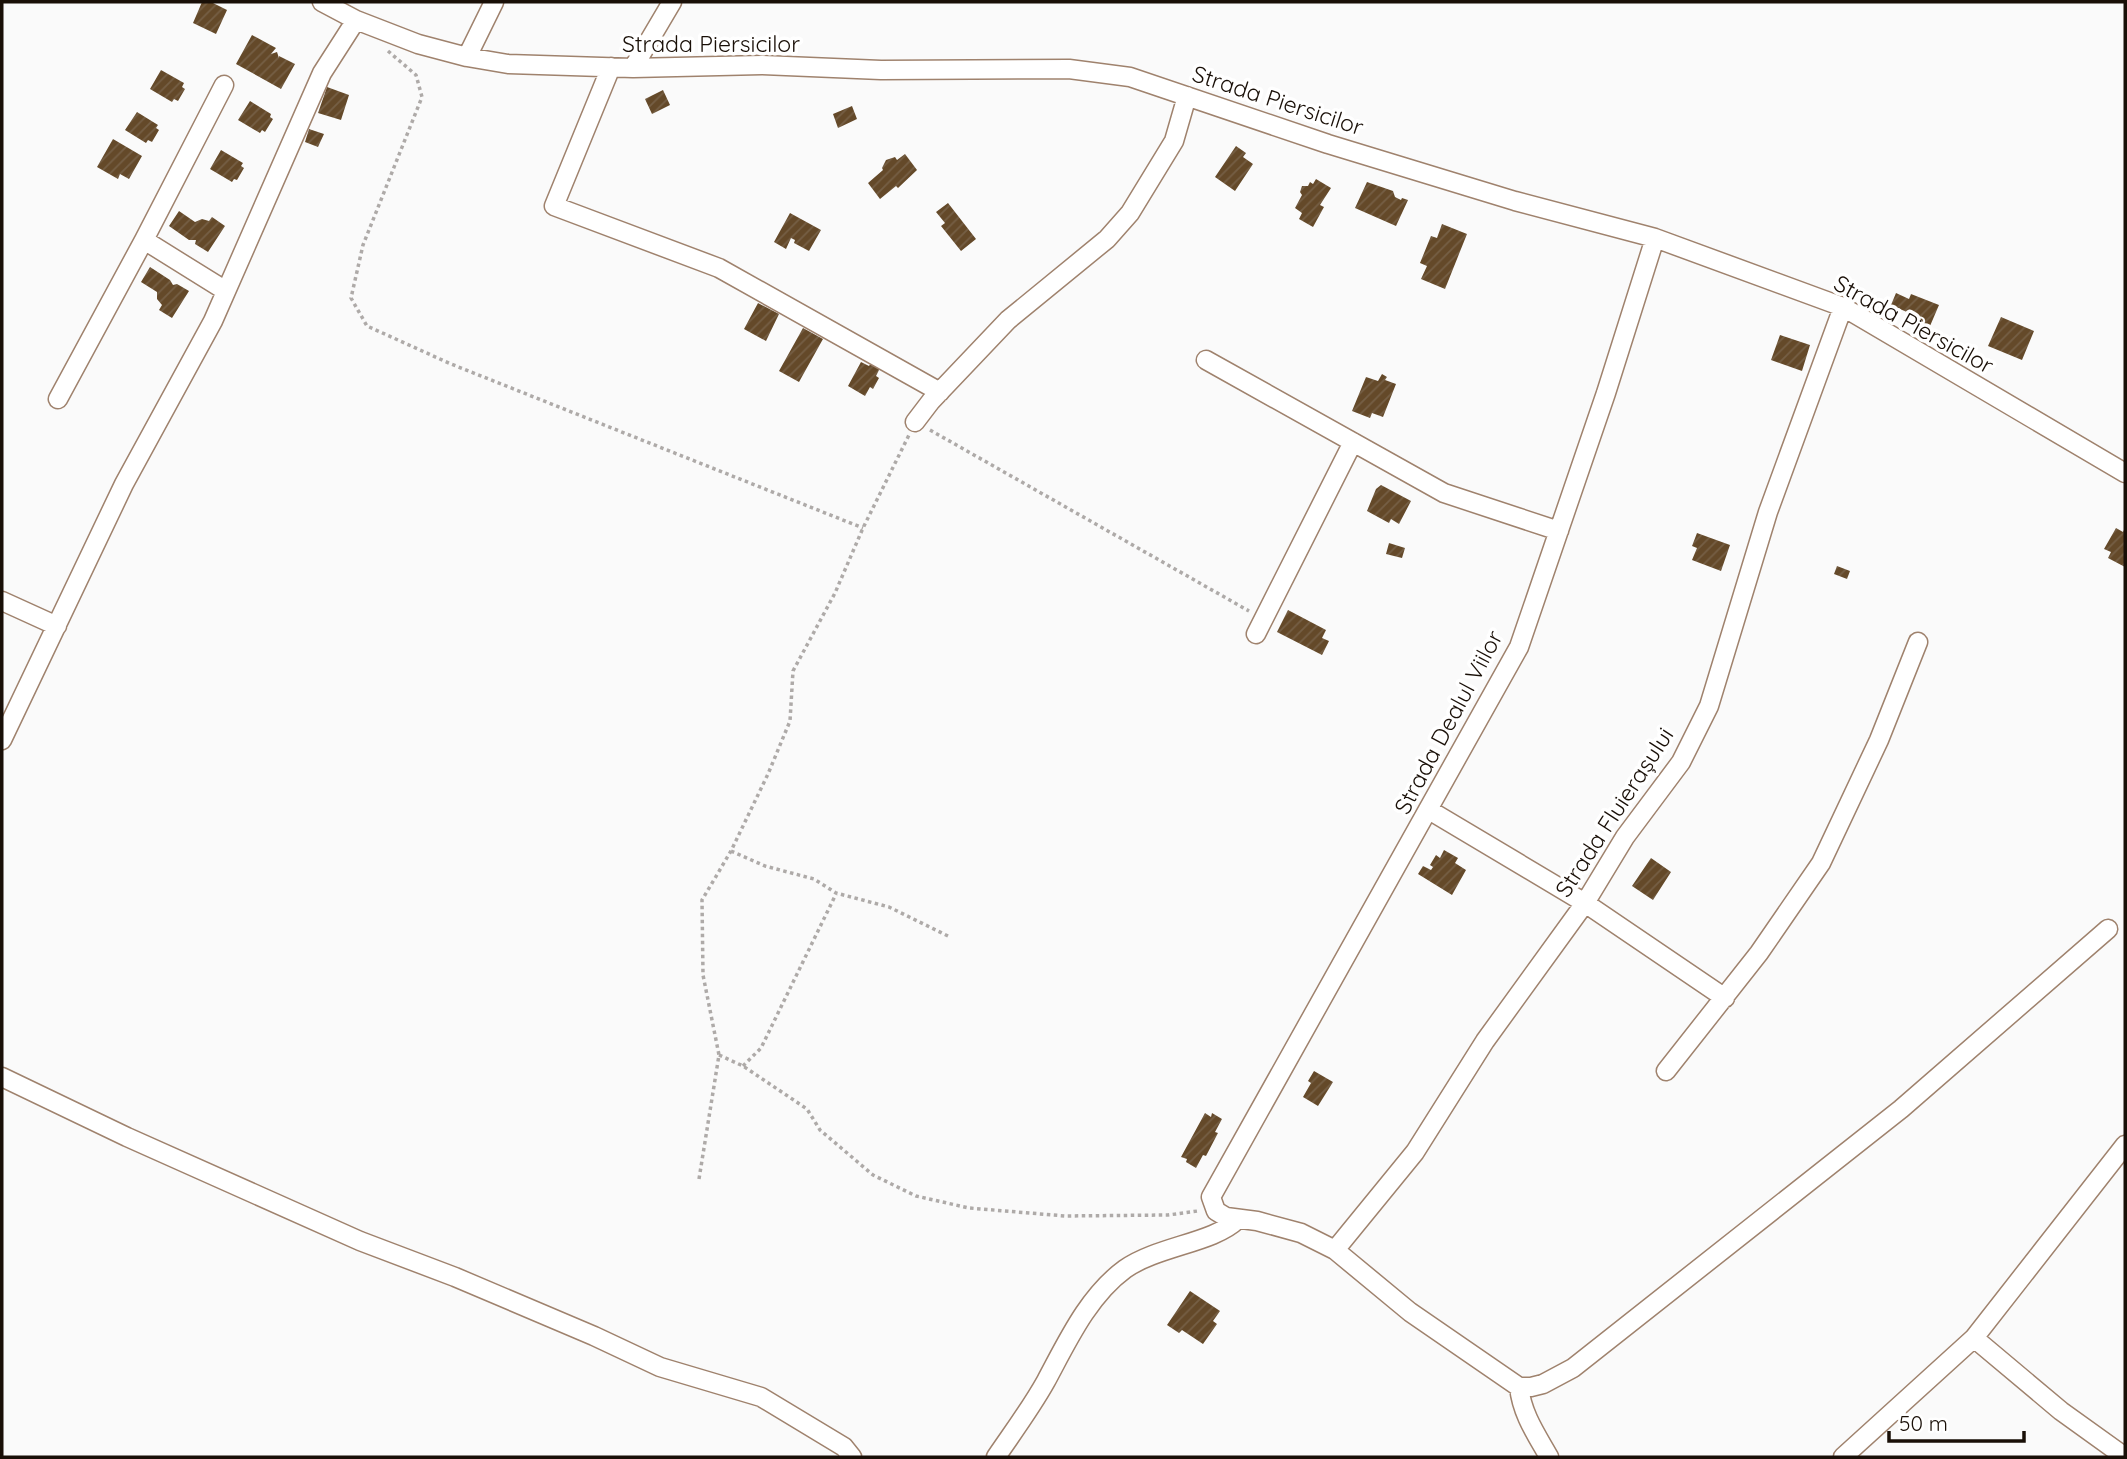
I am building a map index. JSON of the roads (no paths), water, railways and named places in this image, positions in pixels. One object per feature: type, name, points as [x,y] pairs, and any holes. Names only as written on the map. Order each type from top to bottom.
[{"type":"street","name":"Strada Piersicilor","points":[[322,2],[418,44],[508,64],[633,68],[762,65],[881,69],[1069,69],[1130,77],[1328,144],[1515,201],[1655,238],[1843,307],[2125,474]]},
{"type":"street","points":[[467,57],[494,2]]},
{"type":"street","points":[[633,68],[672,2]]},
{"type":"street","points":[[2,740],[124,485],[213,321],[322,73],[363,22]]},
{"type":"street","points":[[611,67],[554,206],[719,268],[940,391]]},
{"type":"street","points":[[58,399],[224,85]]},
{"type":"street","points":[[915,422],[940,391],[1008,320],[1107,239],[1130,213],[1174,141],[1186,96]]},
{"type":"street","name":"Strada Dealul Viilor","points":[[1237,1220],[1220,1214],[1213,1207],[1211,1197],[1519,647],[1606,393],[1655,238]]},
{"type":"street","points":[[144,240],[226,291]]},
{"type":"street","name":"Strada Fluierașului","points":[[1335,1250],[1415,1152],[1485,1041],[1585,903],[1625,837],[1681,762],[1709,706],[1768,512],[1843,307]]},
{"type":"street","points":[[1206,360],[1444,493],[1559,531]]},
{"type":"street","points":[[1259,627],[1353,442]]},
{"type":"street","points":[[2,601],[57,626]]},
{"type":"street","points":[[1666,1071],[1759,953],[1821,863],[1879,740],[1918,642]]},
{"type":"street","points":[[1429,810],[1585,903],[1725,998]]},
{"type":"street","points":[[996,1457],[1045,1381],[1071,1334],[1100,1293],[1112,1281],[1142,1258],[1224,1229],[1237,1220],[1257,1221],[1301,1233],[1335,1250],[1410,1312],[1520,1387],[1531,1388],[1543,1384],[1573,1368],[1901,1108],[2108,929]]},
{"type":"street","points":[[2,1077],[127,1137],[360,1241],[456,1277],[660,1367],[761,1397],[844,1447],[852,1457]]},
{"type":"street","points":[[1843,1457],[1974,1338],[2125,1145]]},
{"type":"street","points":[[1974,1338],[2061,1411],[2125,1457]]},
{"type":"street","points":[[1520,1387],[1522,1407],[1549,1457]]}]
